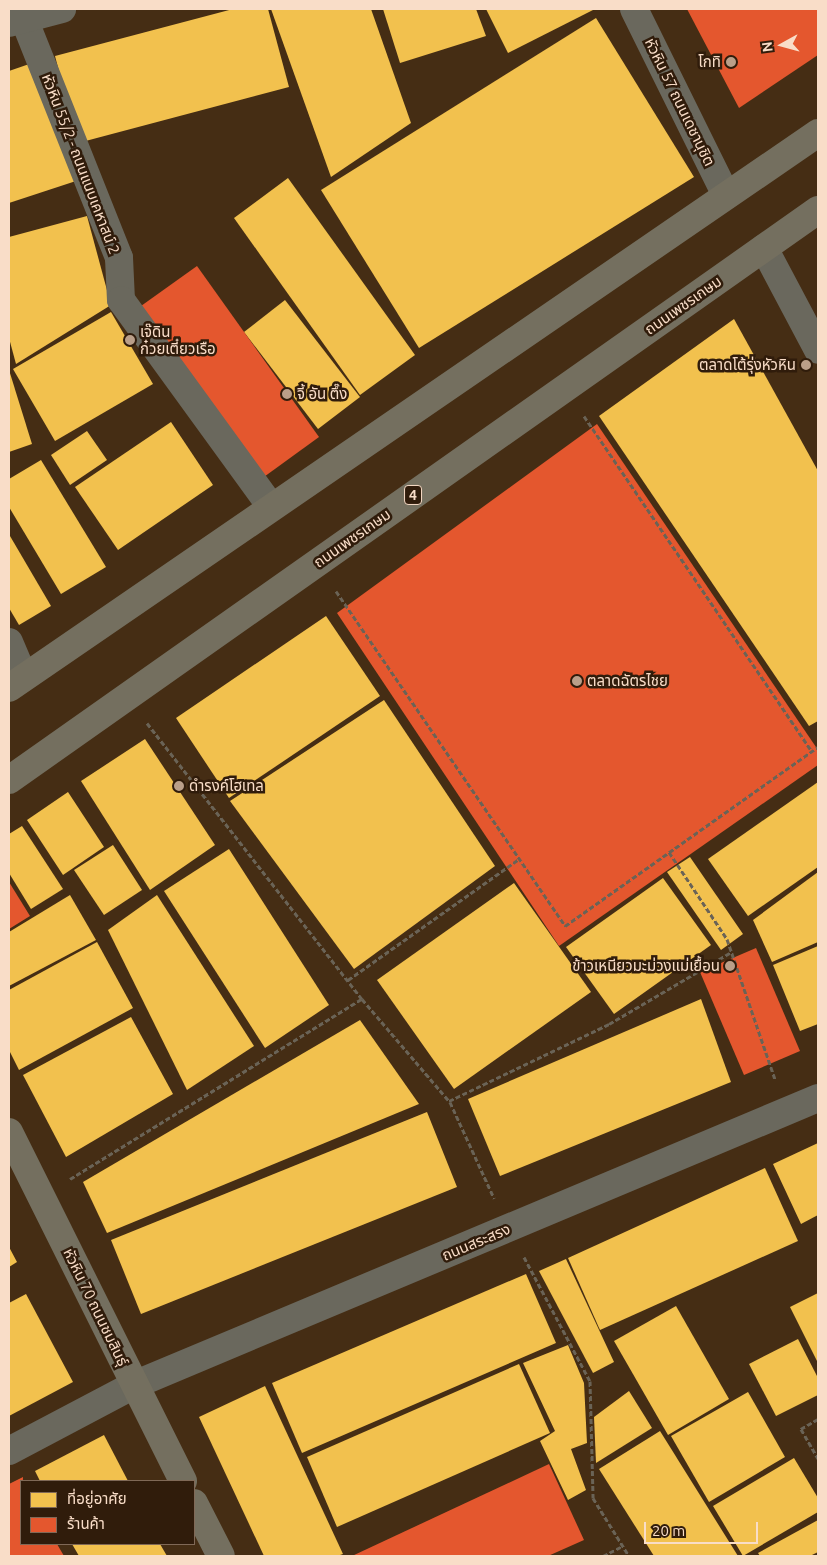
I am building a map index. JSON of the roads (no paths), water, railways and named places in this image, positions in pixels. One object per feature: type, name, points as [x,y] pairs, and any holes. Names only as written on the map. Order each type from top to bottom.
[{"type":"main road","points":[[16,683],[270,505],[818,133]]},
{"type":"main road","name":"ถนนเพชรเกษม","points":[[9,780],[564,386],[818,210]]},
{"type":"main road","name":"หัวหิน 70 ถนนชมสินธุ์","points":[[9,1132],[182,1480]]},
{"type":"main road","points":[[195,1505],[221,1556]]},
{"type":"street","points":[[17,21],[62,9]]},
{"type":"street","name":"หัวหิน 57 ถนนเดชานุชิต","points":[[634,9],[726,196]]},
{"type":"street","name":"หัวหิน 55/2 - ถนนแนบเคหาสน์ 2","points":[[17,21],[119,258],[121,300],[270,505]]},
{"type":"street","points":[[764,248],[818,350]]},
{"type":"street","points":[[9,642],[16,683]]},
{"type":"street","name":"ถนนสระสรง","points":[[9,1451],[134,1385],[818,1098]]},
{"type":"place","name":"โกทิ","points":[[731,62]]},
{"type":"place","name":"เจ๊ดิน ก๋วยเตี๋ยวเรือ","points":[[130,340]]},
{"type":"place","name":"ตลาดโต้รุ่งหัวหิน","points":[[806,365]]},
{"type":"place","name":"จี้ อัน ตึ๊ง","points":[[287,394]]},
{"type":"place","name":"ตลาดฉัตรไชย","points":[[577,681]]},
{"type":"place","name":"ดำรงค์โฮเทล","points":[[179,786]]},
{"type":"place","name":"ข้าวเหนียวมะม่วงแม่เยื้อน","points":[[730,966]]}]
